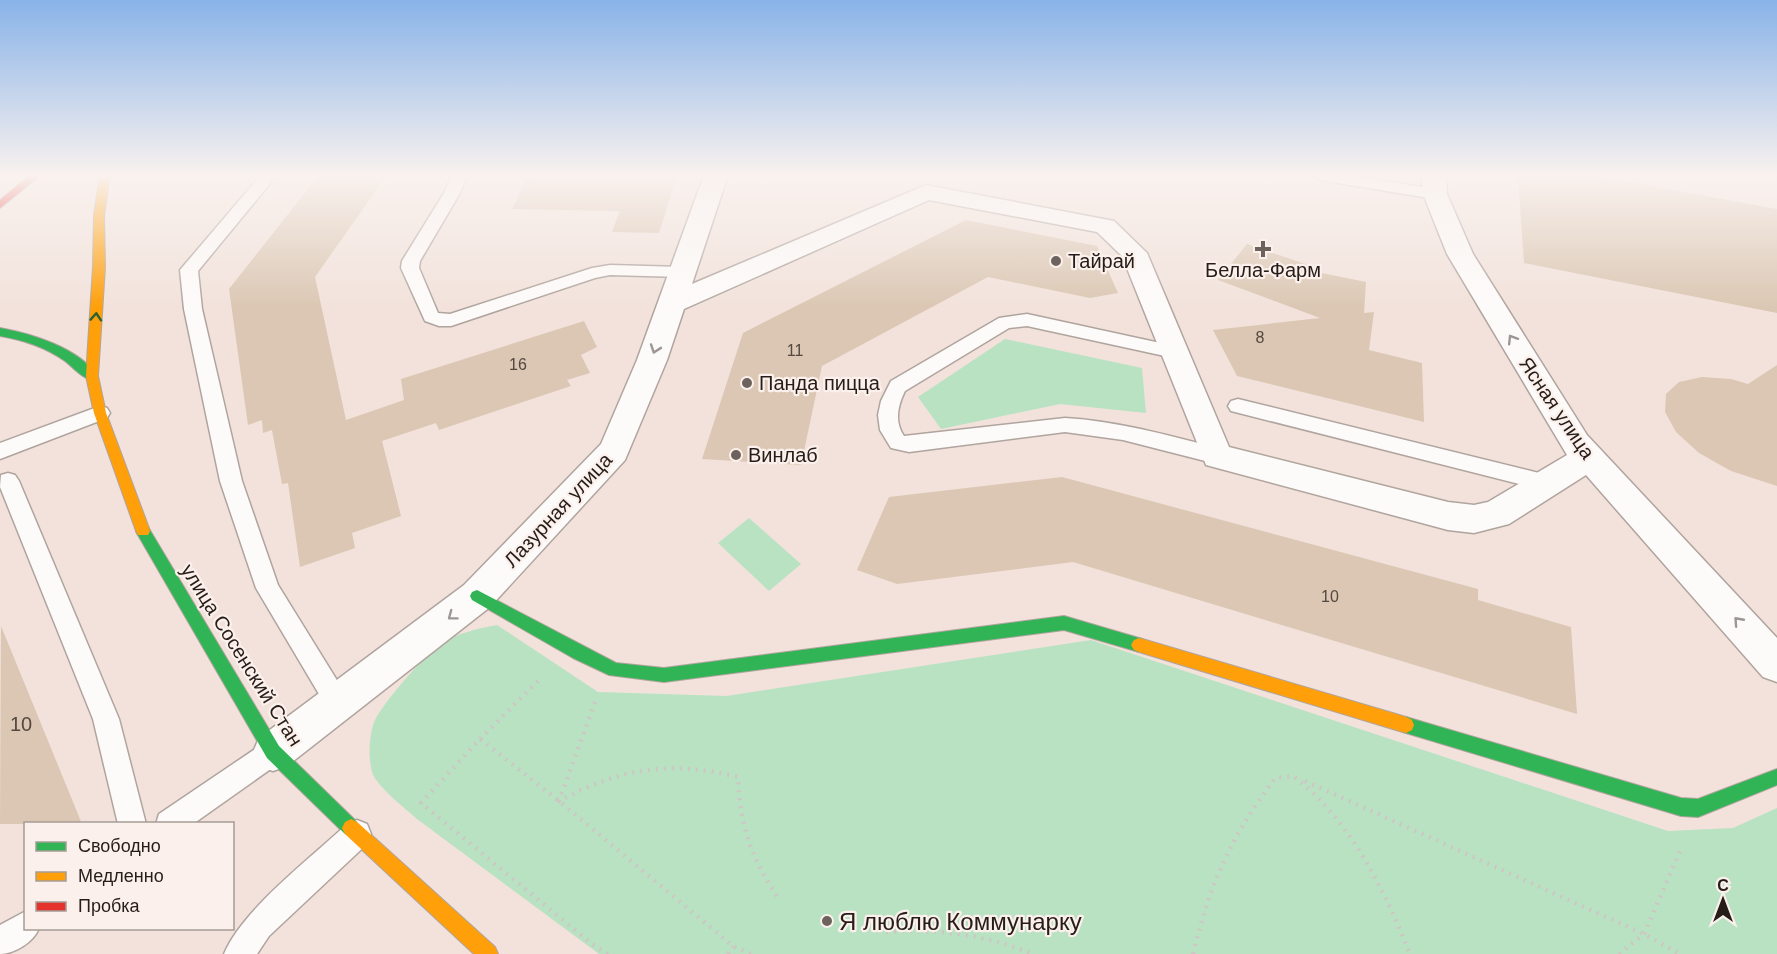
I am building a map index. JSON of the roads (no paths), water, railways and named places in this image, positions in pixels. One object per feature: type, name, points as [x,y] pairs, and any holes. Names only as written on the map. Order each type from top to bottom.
[{"type":"street","name":"улица Сосенский Стан","points":[[99,220],[99,267],[92,376],[100,413],[140,526],[273,752],[357,834],[488,954]]},
{"type":"street","name":"Лазурная улица","points":[[273,752],[477,596],[614,451],[652,360],[700,220]]},
{"type":"street","points":[[671,304],[863,220]]},
{"type":"street","points":[[1071,220],[1105,226],[1134,253],[1217,456],[1448,516],[1474,519],[1497,514],[1589,457]]},
{"type":"street","name":"Ясная улица","points":[[1448,220],[1460,254],[1576,443],[1777,664]]},
{"type":"street","points":[[0,332],[24,335],[50,343],[92,376]]},
{"type":"street","points":[[477,596],[579,653],[615,670],[638,674],[664,675],[1064,623],[1681,807],[1698,808],[1777,777]]},
{"type":"lane","points":[[232,220],[189,270],[194,309],[231,481],[268,588],[338,703]]},
{"type":"lane","points":[[436,220],[411,261],[410,268],[431,317],[440,320],[451,320],[592,273],[610,270],[682,272]]},
{"type":"lane","points":[[1174,352],[1015,319],[1005,322],[898,386],[892,396],[887,427],[890,435],[898,443],[909,444],[1065,425],[1089,426],[1112,429],[1217,456]]},
{"type":"lane","points":[[1238,406],[1547,483]]},
{"type":"lane","points":[[0,451],[100,413]]},
{"type":"lane","points":[[8,481],[106,719],[132,822]]},
{"type":"lane","points":[[172,822],[273,752]]},
{"type":"lane","points":[[239,954],[259,926],[357,834]]},
{"type":"lane","points":[[0,943],[24,926]]},
{"type":"place","name":"Белла-Фарм","points":[[1263,249]]},
{"type":"place","name":"Тайрай","points":[[1056,261]]},
{"type":"place","name":"Панда пицца","points":[[747,383]]},
{"type":"place","name":"Винлаб","points":[[736,455]]},
{"type":"place","name":"Я люблю Коммунарку","points":[[827,921]]}]
